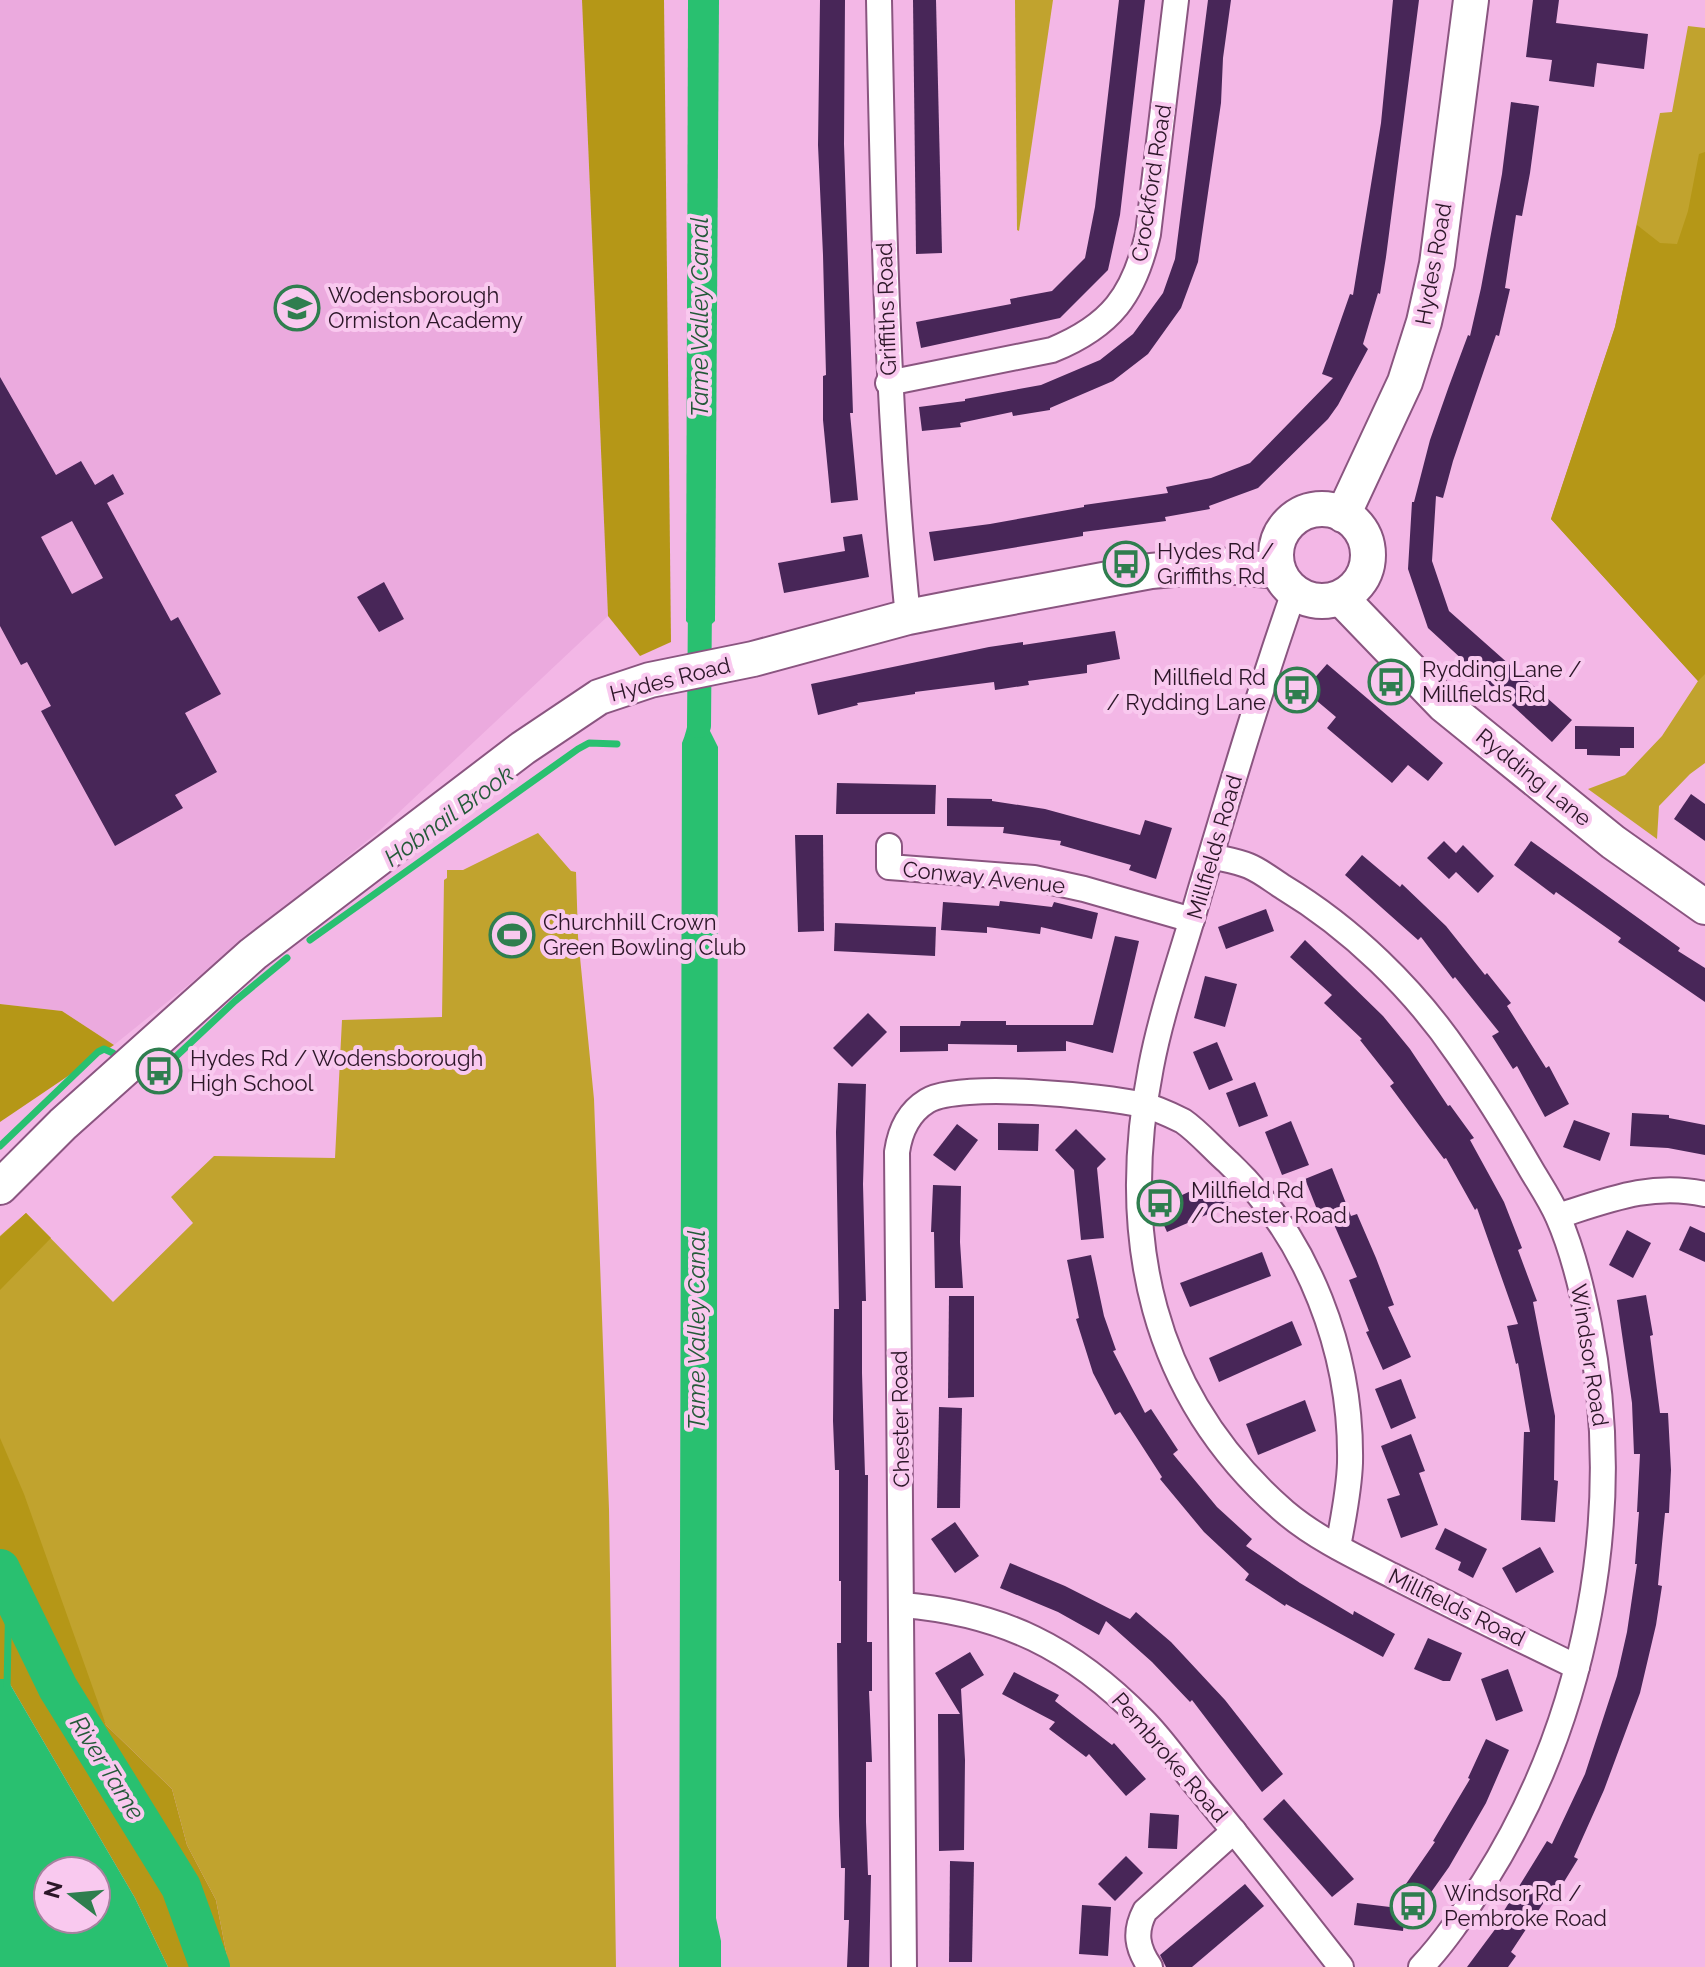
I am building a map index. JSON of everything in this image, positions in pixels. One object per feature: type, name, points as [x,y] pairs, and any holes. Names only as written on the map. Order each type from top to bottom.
[{"type":"street","name":"Griffiths Road","points":[[879,0],[888,383],[908,617]]},
{"type":"street","name":"Crockford Road","points":[[888,383],[1052,350],[1075,341],[1117,308],[1141,266],[1148,234],[1176,0]]},
{"type":"street","name":"Hydes Road","points":[[1216,565],[1282,531],[1284,525],[1296,517],[1323,510],[1343,515],[1405,382],[1424,322],[1437,264],[1471,0]]},
{"type":"street","points":[[1341,598],[1363,576],[1370,551],[1362,531],[1343,515]]},
{"type":"street","points":[[1282,531],[1275,548],[1286,582]]},
{"type":"street","name":"Hydes Road","points":[[0,1187],[63,1124],[253,954],[523,748],[599,697],[650,680],[753,659],[908,617],[1151,571],[1216,565],[1286,582],[1311,600],[1341,598]]},
{"type":"street","name":"Millfields Road","points":[[1286,582],[1261,686],[1163,1019],[1144,1105],[1138,1179],[1141,1247],[1156,1315],[1167,1347],[1199,1409],[1239,1466],[1288,1514],[1338,1547],[1577,1667]]},
{"type":"street","name":"Rydding Lane","points":[[1341,598],[1444,705],[1613,842],[1705,907]]},
{"type":"street","name":"Conway Avenue","points":[[889,846],[889,867],[1034,878],[1192,920]]},
{"type":"street","name":"Windsor Road","points":[[1211,856],[1250,867],[1316,907],[1413,995],[1496,1109],[1558,1216],[1584,1302],[1597,1376],[1603,1435],[1601,1524],[1577,1667],[1546,1764],[1518,1823],[1467,1909],[1421,1967]]},
{"type":"street","name":"Chester Road","points":[[904,1967],[897,1152],[903,1129],[926,1101],[951,1092],[1038,1092],[1144,1105]]},
{"type":"street","points":[[1144,1105],[1189,1126],[1242,1175],[1284,1229],[1316,1289],[1339,1357],[1349,1427],[1347,1499],[1338,1547]]},
{"type":"street","points":[[1558,1216],[1638,1191],[1682,1190],[1705,1194]]},
{"type":"street","name":"Pembroke Road","points":[[902,1605],[946,1608],[994,1622],[1048,1645],[1097,1676],[1145,1722],[1341,1967]]},
{"type":"street","points":[[1150,1967],[1138,1944],[1139,1921],[1145,1911],[1234,1831]]},
{"type":"shaded area","name":"Wodensborough Ormiston Academy","points":[[0,0],[582,0],[608,616],[378,832],[114,1045],[62,1011],[0,1004]]},
{"type":"shaded area","points":[[582,0],[664,0],[671,642],[640,656],[608,616]]},
{"type":"shaded area","points":[[1015,0],[1053,0],[1019,231],[1017,230]]},
{"type":"shaded area","points":[[1688,26],[1705,28],[1705,763],[1659,806],[1657,839],[1588,789],[1625,775],[1662,736],[1698,681],[1551,519],[1615,327],[1660,113],[1672,112]]},
{"type":"shaded area","points":[[1705,152],[1705,674],[1698,681],[1551,519],[1615,327],[1637,225],[1660,243],[1677,244],[1688,211],[1699,154]]},
{"type":"shaded area","points":[[538,833],[571,871],[576,872],[578,937],[594,1099],[609,1509],[616,1967],[229,1967],[216,1900],[187,1845],[172,1789],[106,1725],[0,1499],[0,1236],[26,1213],[113,1302],[193,1223],[171,1197],[214,1156],[335,1158],[342,1020],[442,1017],[444,880],[447,870],[463,870]]},
{"type":"shaded area","points":[[0,1004],[62,1011],[114,1045],[0,1122]]},
{"type":"shaded area","points":[[26,1213],[51,1238],[0,1290],[0,1237]]},
{"type":"shaded area","points":[[0,1438],[24,1494],[106,1725],[172,1789],[187,1845],[216,1900],[229,1967],[168,1967],[112,1855],[7,1679],[0,1679]]},
{"type":"water","name":"Tame Valley Canal","points":[[688,0],[719,0],[715,621],[700,635],[686,621]]},
{"type":"water","name":"Tame Valley Canal","points":[[698,693],[707,704],[708,727],[718,747],[716,1918],[721,1941],[721,1967],[679,1967],[682,743]]},
{"type":"water","points":[[0,1679],[7,1679],[110,1855],[32,1855],[32,1935],[112,1935],[112,1859],[168,1967],[0,1967]]},
{"type":"building","points":[[820,0],[845,0],[844,144],[853,413],[850,413],[858,500],[831,503],[823,420],[823,376],[826,375],[818,145]]},
{"type":"building","points":[[913,0],[936,0],[942,253],[916,254]]},
{"type":"building","points":[[1119,0],[1145,0],[1120,215],[1108,270],[1060,318],[921,348],[916,322],[1011,304],[1010,299],[1052,291],[1085,258],[1095,207]]},
{"type":"building","points":[[1208,0],[1231,0],[1221,103],[1198,262],[1181,308],[1148,354],[1113,381],[1050,410],[1013,416],[1012,412],[960,423],[961,427],[922,431],[919,407],[1041,385],[1100,360],[1133,334],[1163,293],[1175,259]]},
{"type":"building","points":[[1393,0],[1419,0],[1386,257],[1380,294],[1363,344],[1368,349],[1328,419],[1258,488],[1209,506],[1210,509],[1165,517],[1166,521],[1083,532],[1083,536],[934,561],[929,532],[1168,493],[1166,487],[1211,478],[1250,463],[1333,378],[1322,374],[1350,294],[1353,295],[1381,123]]},
{"type":"building","points":[[1533,0],[1559,0],[1556,23],[1648,34],[1644,69],[1597,63],[1594,87],[1549,81],[1552,60],[1526,57]]},
{"type":"building","points":[[1511,102],[1539,106],[1530,173],[1522,216],[1516,215],[1505,288],[1510,289],[1499,336],[1496,335],[1443,498],[1436,496],[1432,561],[1449,611],[1572,720],[1552,742],[1428,628],[1408,569],[1412,502],[1430,440],[1470,336],[1481,288],[1502,174]]},
{"type":"building","points":[[0,377],[56,475],[81,461],[95,485],[113,474],[124,494],[107,503],[171,621],[178,617],[221,694],[185,713],[217,772],[175,795],[183,808],[115,846],[41,711],[51,706],[27,662],[21,665],[0,626]],"holes":[[[72,521],[103,578],[72,594],[41,537]]]},
{"type":"building","points":[[862,534],[869,577],[784,593],[778,563],[845,551],[843,537]]},
{"type":"building","points":[[384,582],[404,619],[379,632],[357,597]]},
{"type":"building","points":[[1115,631],[1120,659],[1087,665],[1087,673],[1028,681],[1029,685],[995,690],[994,682],[915,692],[857,703],[818,715],[811,684],[989,647]]},
{"type":"building","points":[[1327,664],[1443,763],[1428,781],[1408,765],[1392,783],[1327,728],[1336,717],[1304,690]]},
{"type":"building","points":[[1575,726],[1634,727],[1634,748],[1620,748],[1620,756],[1587,755],[1587,749],[1575,749]]},
{"type":"building","points":[[837,783],[936,785],[935,814],[836,814]]},
{"type":"building","points":[[1691,794],[1705,804],[1705,841],[1674,819]]},
{"type":"building","points":[[947,798],[992,799],[1045,809],[1140,835],[1145,820],[1172,828],[1156,879],[1129,870],[1131,865],[1060,845],[1061,841],[1003,833],[1004,827],[947,826]]},
{"type":"building","points":[[795,835],[823,835],[824,931],[798,932]]},
{"type":"building","points":[[1444,841],[1456,853],[1463,845],[1494,876],[1478,893],[1456,872],[1449,879],[1427,858]]},
{"type":"building","points":[[1531,841],[1705,968],[1705,1002],[1618,942],[1621,938],[1514,865]]},
{"type":"building","points":[[1362,855],[1400,887],[1402,884],[1446,926],[1485,975],[1487,973],[1511,1003],[1507,1006],[1546,1068],[1549,1066],[1569,1104],[1545,1117],[1517,1066],[1513,1069],[1492,1036],[1499,1032],[1455,977],[1453,979],[1421,937],[1418,940],[1345,875]]},
{"type":"building","points":[[1000,901],[1052,907],[1054,902],[1098,913],[1092,939],[1041,927],[1040,934],[987,927],[987,933],[941,930],[943,902],[999,906]]},
{"type":"building","points":[[1266,909],[1274,931],[1226,949],[1218,927]]},
{"type":"building","points":[[835,923],[936,927],[935,956],[834,951]]},
{"type":"building","points":[[1115,936],[1139,941],[1113,1053],[1066,1041],[1066,1051],[1017,1052],[1017,1045],[948,1044],[948,1051],[900,1052],[900,1026],[960,1026],[961,1021],[1006,1021],[1006,1025],[1093,1025]]},
{"type":"building","points":[[1305,940],[1383,1016],[1410,1049],[1448,1106],[1474,1138],[1470,1140],[1504,1202],[1522,1248],[1518,1250],[1537,1301],[1533,1302],[1555,1416],[1554,1480],[1558,1481],[1555,1522],[1521,1520],[1524,1432],[1530,1432],[1518,1363],[1507,1326],[1518,1324],[1477,1208],[1475,1210],[1446,1158],[1390,1086],[1394,1083],[1362,1039],[1324,1003],[1332,995],[1290,957]]},
{"type":"building","points":[[1205,976],[1237,984],[1225,1027],[1194,1018]]},
{"type":"building","points":[[868,1013],[887,1032],[852,1067],[833,1048]]},
{"type":"building","points":[[1217,1042],[1233,1080],[1209,1090],[1193,1052]]},
{"type":"building","points":[[1255,1082],[1268,1116],[1239,1127],[1226,1093]]},
{"type":"building","points":[[838,1083],[866,1084],[863,1184],[866,1301],[862,1301],[862,1373],[865,1475],[868,1475],[867,1642],[872,1642],[872,1691],[869,1691],[872,1762],[866,1762],[868,1875],[871,1875],[869,1967],[847,1967],[849,1920],[844,1920],[845,1868],[841,1868],[839,1816],[837,1643],[841,1643],[841,1581],[839,1470],[835,1470],[833,1421],[834,1309],[839,1309]]},
{"type":"building","points":[[1632,1113],[1669,1115],[1669,1118],[1705,1125],[1705,1155],[1668,1148],[1630,1146]]},
{"type":"building","points":[[1574,1120],[1610,1133],[1600,1161],[1563,1147]]},
{"type":"building","points":[[1291,1121],[1309,1165],[1282,1175],[1265,1132]]},
{"type":"building","points":[[998,1123],[1039,1124],[1038,1151],[998,1150]]},
{"type":"building","points":[[957,1124],[978,1140],[955,1171],[933,1155]]},
{"type":"building","points":[[1076,1129],[1106,1159],[1097,1168],[1104,1238],[1081,1240],[1074,1170],[1055,1150]]},
{"type":"building","points":[[1332,1168],[1351,1216],[1357,1214],[1376,1258],[1394,1305],[1388,1307],[1411,1357],[1383,1370],[1366,1332],[1369,1331],[1349,1280],[1357,1277],[1329,1213],[1320,1217],[1305,1179]]},
{"type":"building","points":[[1219,1178],[1231,1204],[1167,1232],[1156,1207]]},
{"type":"building","points":[[933,1185],[961,1186],[963,1288],[935,1288],[934,1232],[931,1232]]},
{"type":"building","points":[[1690,1226],[1705,1233],[1705,1262],[1679,1250]]},
{"type":"building","points":[[1627,1230],[1651,1243],[1633,1278],[1609,1265]]},
{"type":"building","points":[[1262,1252],[1271,1276],[1190,1307],[1180,1283]]},
{"type":"building","points":[[1091,1255],[1104,1316],[1116,1350],[1113,1351],[1145,1413],[1151,1409],[1178,1450],[1173,1454],[1217,1507],[1252,1539],[1246,1546],[1353,1615],[1354,1611],[1395,1634],[1383,1657],[1285,1606],[1245,1580],[1249,1574],[1204,1532],[1160,1479],[1162,1477],[1120,1412],[1115,1415],[1093,1373],[1076,1319],[1079,1318],[1067,1260]]},
{"type":"building","points":[[1646,1295],[1660,1413],[1668,1413],[1671,1470],[1669,1513],[1665,1513],[1658,1585],[1662,1586],[1640,1693],[1604,1790],[1574,1857],[1578,1859],[1559,1890],[1554,1887],[1511,1952],[1516,1956],[1508,1967],[1467,1967],[1496,1928],[1547,1841],[1552,1844],[1585,1774],[1617,1676],[1637,1564],[1640,1454],[1634,1454],[1632,1403],[1617,1300]]},
{"type":"building","points":[[949,1296],[974,1296],[974,1397],[948,1398]]},
{"type":"building","points":[[1292,1321],[1302,1345],[1219,1382],[1209,1358]]},
{"type":"building","points":[[1401,1379],[1416,1418],[1391,1429],[1375,1389]]},
{"type":"building","points":[[1305,1400],[1316,1431],[1258,1455],[1246,1424]]},
{"type":"building","points":[[939,1407],[962,1408],[960,1508],[937,1508]]},
{"type":"building","points":[[1411,1434],[1425,1471],[1419,1473],[1438,1525],[1401,1538],[1387,1499],[1400,1495],[1381,1446]]},
{"type":"building","points":[[955,1522],[979,1556],[955,1573],[931,1539]]},
{"type":"building","points":[[1445,1528],[1487,1549],[1473,1578],[1458,1570],[1461,1562],[1435,1549]]},
{"type":"building","points":[[1540,1547],[1554,1572],[1516,1593],[1502,1568]]},
{"type":"building","points":[[1010,1563],[1065,1586],[1130,1619],[1136,1612],[1171,1642],[1225,1700],[1283,1774],[1262,1792],[1192,1700],[1190,1702],[1152,1662],[1106,1621],[1099,1635],[1058,1612],[1000,1588]]},
{"type":"building","points":[[1428,1638],[1462,1653],[1450,1681],[1414,1669]]},
{"type":"building","points":[[970,1652],[984,1675],[961,1689],[965,1760],[964,1850],[939,1851],[938,1714],[960,1714],[935,1673]]},
{"type":"building","points":[[1508,1669],[1523,1711],[1496,1721],[1481,1679]]},
{"type":"building","points":[[1014,1672],[1059,1695],[1055,1701],[1112,1745],[1114,1743],[1146,1779],[1126,1796],[1089,1754],[1086,1757],[1049,1729],[1055,1722],[1002,1694]]},
{"type":"building","points":[[1486,1739],[1509,1750],[1486,1803],[1449,1867],[1422,1905],[1407,1895],[1403,1931],[1354,1925],[1357,1903],[1390,1907],[1435,1842],[1470,1779]]},
{"type":"building","points":[[1284,1799],[1354,1879],[1332,1897],[1263,1819]]},
{"type":"building","points":[[1150,1813],[1179,1815],[1177,1849],[1148,1848]]},
{"type":"building","points":[[1126,1856],[1143,1873],[1115,1901],[1098,1884]]},
{"type":"building","points":[[950,1861],[974,1862],[972,1962],[949,1962]]},
{"type":"building","points":[[1245,1884],[1264,1906],[1192,1967],[1166,1967],[1160,1955]]},
{"type":"building","points":[[1082,1905],[1111,1907],[1108,1956],[1079,1954]]},
{"type":"waterway","points":[[699,726],[700,602]]},
{"type":"waterway","name":"Hobnail Brook","points":[[310,940],[578,749],[589,743],[617,744]]},
{"type":"waterway","name":"Hobnail Brook","points":[[143,1079],[151,1080],[235,1001],[287,958]]},
{"type":"waterway","name":"Hobnail Brook","points":[[0,1146],[98,1052],[104,1049],[113,1053]]},
{"type":"waterway","name":"River Tame","points":[[0,1569],[58,1688],[181,1887],[210,1967]]},
{"type":"waterway","points":[[7,1688],[9,1588]]},
{"type":"place","name":"Wodensborough Ormiston Academy","points":[[297,308]]},
{"type":"place","name":"Hydes Rd / Griffiths Rd","points":[[1126,564]]},
{"type":"place","name":"Rydding Lane / Millfields Rd","points":[[1391,682]]},
{"type":"place","name":"Millfield Rd / Rydding Lane","points":[[1297,690]]},
{"type":"place","name":"Churchhill Crown Green Bowling Club","points":[[512,935]]},
{"type":"place","name":"Hydes Rd / Wodensborough High School","points":[[159,1071]]},
{"type":"place","name":"Millfield Rd / Chester Road","points":[[1160,1203]]},
{"type":"place","name":"Windsor Rd / Pembroke Road","points":[[1413,1906]]}]
